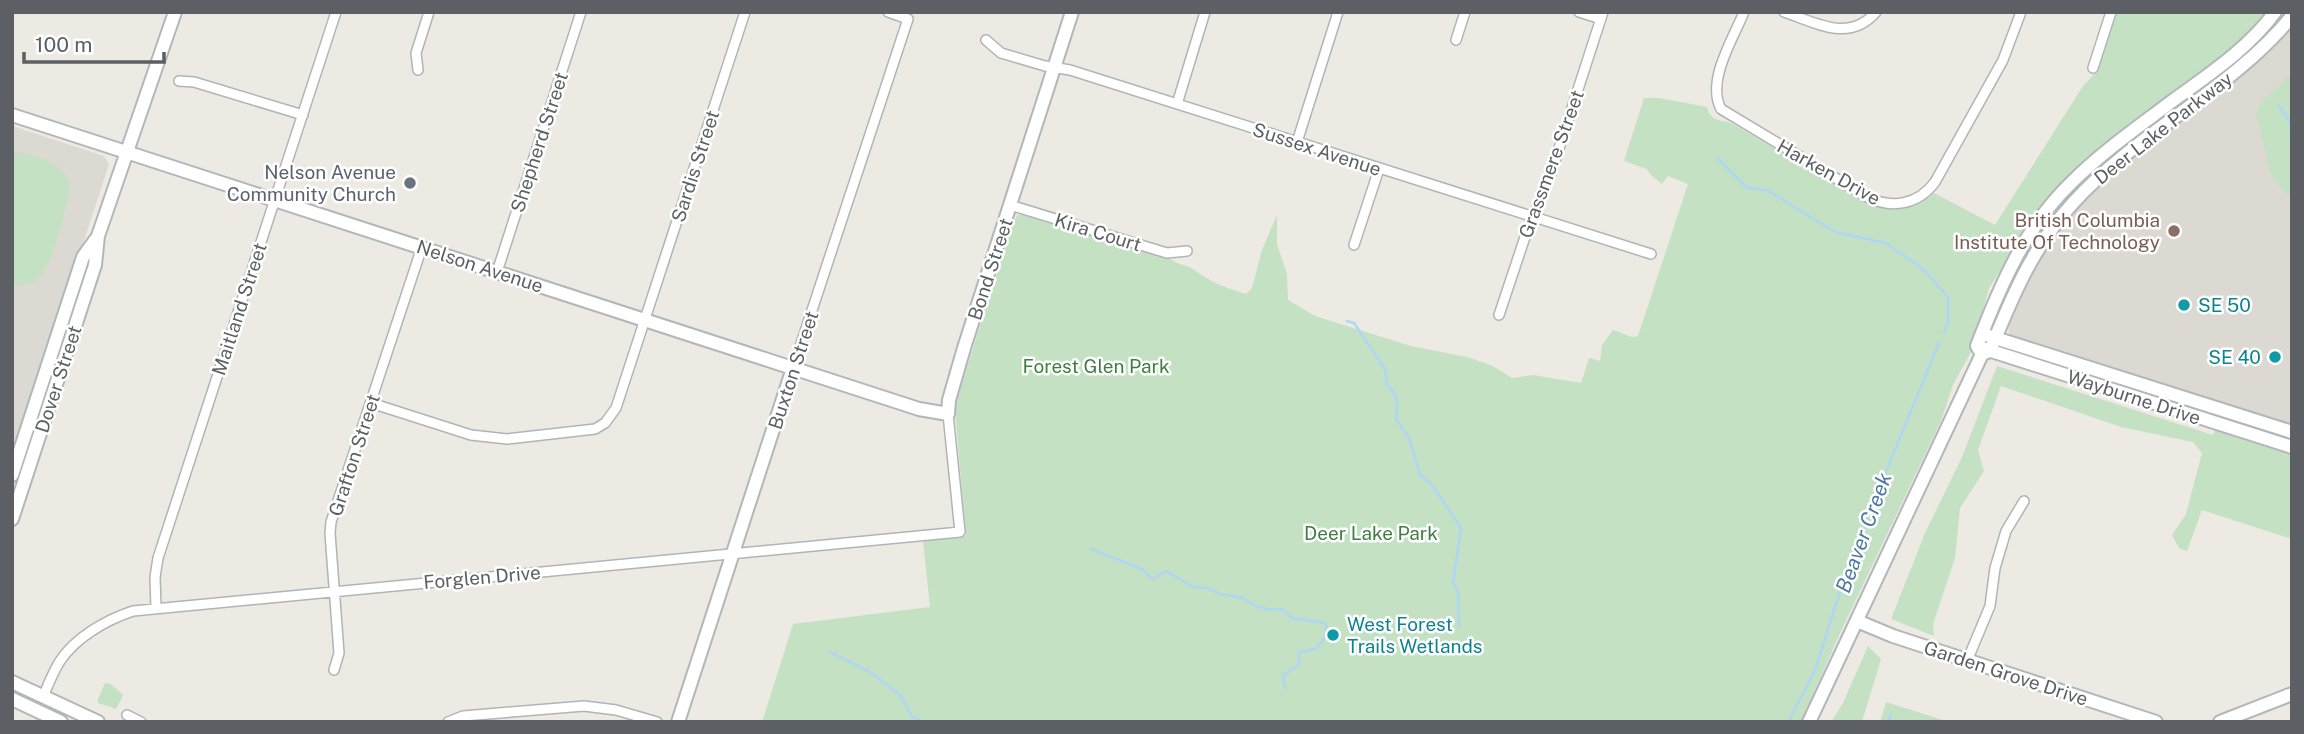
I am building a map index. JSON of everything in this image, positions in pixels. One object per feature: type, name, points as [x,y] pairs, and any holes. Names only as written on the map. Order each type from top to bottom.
[{"type":"street","name":"Dover Street","points":[[12,520],[95,265],[98,236],[175,12]]},
{"type":"street","name":"Maitland Street","points":[[156,608],[155,577],[158,558],[336,12]]},
{"type":"street","points":[[418,70],[416,52],[429,12]]},
{"type":"street","name":"Shepherd Street","points":[[497,272],[581,12]]},
{"type":"street","name":"Sardis Street","points":[[370,403],[471,435],[489,438],[527,438],[595,429],[605,423],[616,408],[745,12]]},
{"type":"street","name":"Buxton Street","points":[[678,722],[908,19],[888,12]]},
{"type":"street","name":"Bond Street","points":[[960,532],[948,414],[949,400],[1072,12]]},
{"type":"street","points":[[1177,104],[1205,12]]},
{"type":"street","points":[[1297,142],[1338,12]]},
{"type":"street","points":[[1456,40],[1465,12]]},
{"type":"street","points":[[1579,12],[1602,15]]},
{"type":"street","name":"Harken Drive","points":[[1744,12],[1716,82],[1717,100],[1721,109],[1867,197],[1897,204],[1922,196],[1935,182],[2003,60],[2021,12]]},
{"type":"street","points":[[1784,12],[1847,30],[1858,26],[1876,12]]},
{"type":"street","points":[[2093,68],[2111,12]]},
{"type":"street","name":"Deer Lake Parkway","points":[[1810,722],[1983,346],[2007,273],[2024,242],[2072,181],[2232,56],[2266,25],[2276,12]]},
{"type":"street","name":"Grassmere Street","points":[[1499,315],[1551,173],[1602,15]]},
{"type":"street","name":"Deer Lake Parkway","points":[[1983,346],[1995,338],[2026,268],[2055,223],[2073,203],[2114,164],[2259,52],[2292,16]]},
{"type":"street","name":"Sussex Avenue","points":[[986,40],[1001,53],[1070,70],[1651,254]]},
{"type":"street","points":[[179,82],[194,82],[303,115]]},
{"type":"street","name":"Nelson Avenue","points":[[12,115],[919,409],[948,414]]},
{"type":"street","points":[[1354,245],[1379,169]]},
{"type":"street","name":"Kira Court","points":[[1010,205],[1167,253],[1187,251]]},
{"type":"street","name":"Dover Street","points":[[12,475],[83,257],[98,236]]},
{"type":"street","name":"Grafton Street","points":[[334,670],[338,653],[331,522],[422,247]]},
{"type":"street","name":"Wayburne Drive","points":[[1995,338],[2292,432]]},
{"type":"street","name":"Wayburne Drive","points":[[1983,346],[2292,447]]},
{"type":"street","points":[[1967,661],[1990,606],[1995,568],[2007,531],[2024,501]]},
{"type":"street","name":"Forglen Drive","points":[[43,697],[61,660],[85,637],[120,615],[156,608],[960,532]]},
{"type":"street","name":"Garden Grove Drive","points":[[1857,621],[1967,661],[2156,722]]},
{"type":"street","points":[[12,682],[98,722]]},
{"type":"street","points":[[2227,720],[2292,694]]},
{"type":"street","points":[[12,699],[61,722]]},
{"type":"street","points":[[449,722],[463,716],[584,706],[616,710],[657,722]]},
{"type":"street","points":[[127,715],[141,722]]},
{"type":"shaded area","name":"British Columbia Institute Of Technology","points":[[2292,25],[2292,426],[2009,334],[2008,320],[2040,254],[2073,210],[2107,176],[2259,59]]},
{"type":"shaded area","points":[[12,126],[104,156],[109,164],[12,461]]},
{"type":"green space","name":"Deer Lake Park","points":[[2117,12],[2268,12],[2261,24],[2230,50],[2071,175],[2041,209],[1989,288],[1972,350],[1953,385],[1941,421],[1841,631],[1801,722],[762,722],[793,624],[930,607],[923,541],[966,536],[955,410],[1014,220],[1018,215],[1024,214],[1172,260],[1218,284],[1246,294],[1252,288],[1262,250],[1277,215],[1277,244],[1287,274],[1288,300],[1315,316],[1411,346],[1467,357],[1493,366],[1512,378],[1533,375],[1581,383],[1589,358],[1600,361],[1602,345],[1613,330],[1632,337],[1638,336],[1688,184],[1668,176],[1662,184],[1647,169],[1624,161],[1644,98],[1659,98],[1707,107],[1713,117],[1731,123],[1872,206],[1905,208],[1920,203],[1934,193],[1995,225],[2083,86],[2097,71]]},
{"type":"green space","points":[[2292,74],[2292,200],[2271,176],[2256,114],[2261,102]]},
{"type":"green space","points":[[12,151],[41,158],[58,167],[69,182],[70,192],[48,263],[36,280],[15,285],[12,284]]},
{"type":"green space","points":[[1997,366],[2213,435],[2215,429],[2292,453],[2292,539],[2202,510],[2187,551],[2179,548],[2172,535],[2186,514],[2202,453],[2193,442],[2121,427],[2001,386],[1978,450],[1984,471],[1960,508],[1955,558],[1933,624],[1934,636],[1891,619],[1925,533],[1962,457]]},
{"type":"green space","points":[[1868,646],[1881,659],[1862,722],[1831,722],[1843,703]]},
{"type":"green space","points":[[105,683],[111,684],[123,695],[116,709],[98,703]]},
{"type":"green space","points":[[1886,702],[1949,722],[1880,722]]},
{"type":"waterway","points":[[2279,106],[2290,122],[2292,149]]},
{"type":"waterway","name":"Beaver Creek","points":[[1717,158],[1747,188],[1767,190],[1835,232],[1886,243],[1924,270],[1948,297],[1948,323],[1944,332]]},
{"type":"waterway","points":[[1347,321],[1354,323],[1385,369],[1387,385],[1397,400],[1396,419],[1409,438],[1420,474],[1433,486],[1461,528],[1453,583],[1458,592],[1459,626]]},
{"type":"waterway","name":"Beaver Creek","points":[[1788,722],[1815,670],[1837,601],[1882,481],[1939,343]]},
{"type":"waterway","points":[[1091,549],[1142,569],[1152,579],[1166,571],[1193,587],[1208,588],[1220,594],[1243,598],[1254,605],[1271,610],[1282,609],[1292,618],[1325,623],[1325,637],[1316,649],[1299,652],[1299,664],[1283,676],[1285,689]]},
{"type":"waterway","points":[[830,652],[870,672],[901,696],[912,717],[925,722]]},
{"type":"waterway","points":[[1888,722],[1891,714]]},
{"type":"place","name":"Nelson Avenue Community Church","points":[[410,183]]},
{"type":"place","name":"British Columbia Institute Of Technology","points":[[2174,231]]},
{"type":"place","name":"SE 50","points":[[2184,305]]},
{"type":"place","name":"SE 40","points":[[2275,357]]},
{"type":"place","name":"West Forest Trails Wetlands","points":[[1333,635]]},
{"type":"park label","name":"Forest Glen Park","points":[[1096,366]]}]
